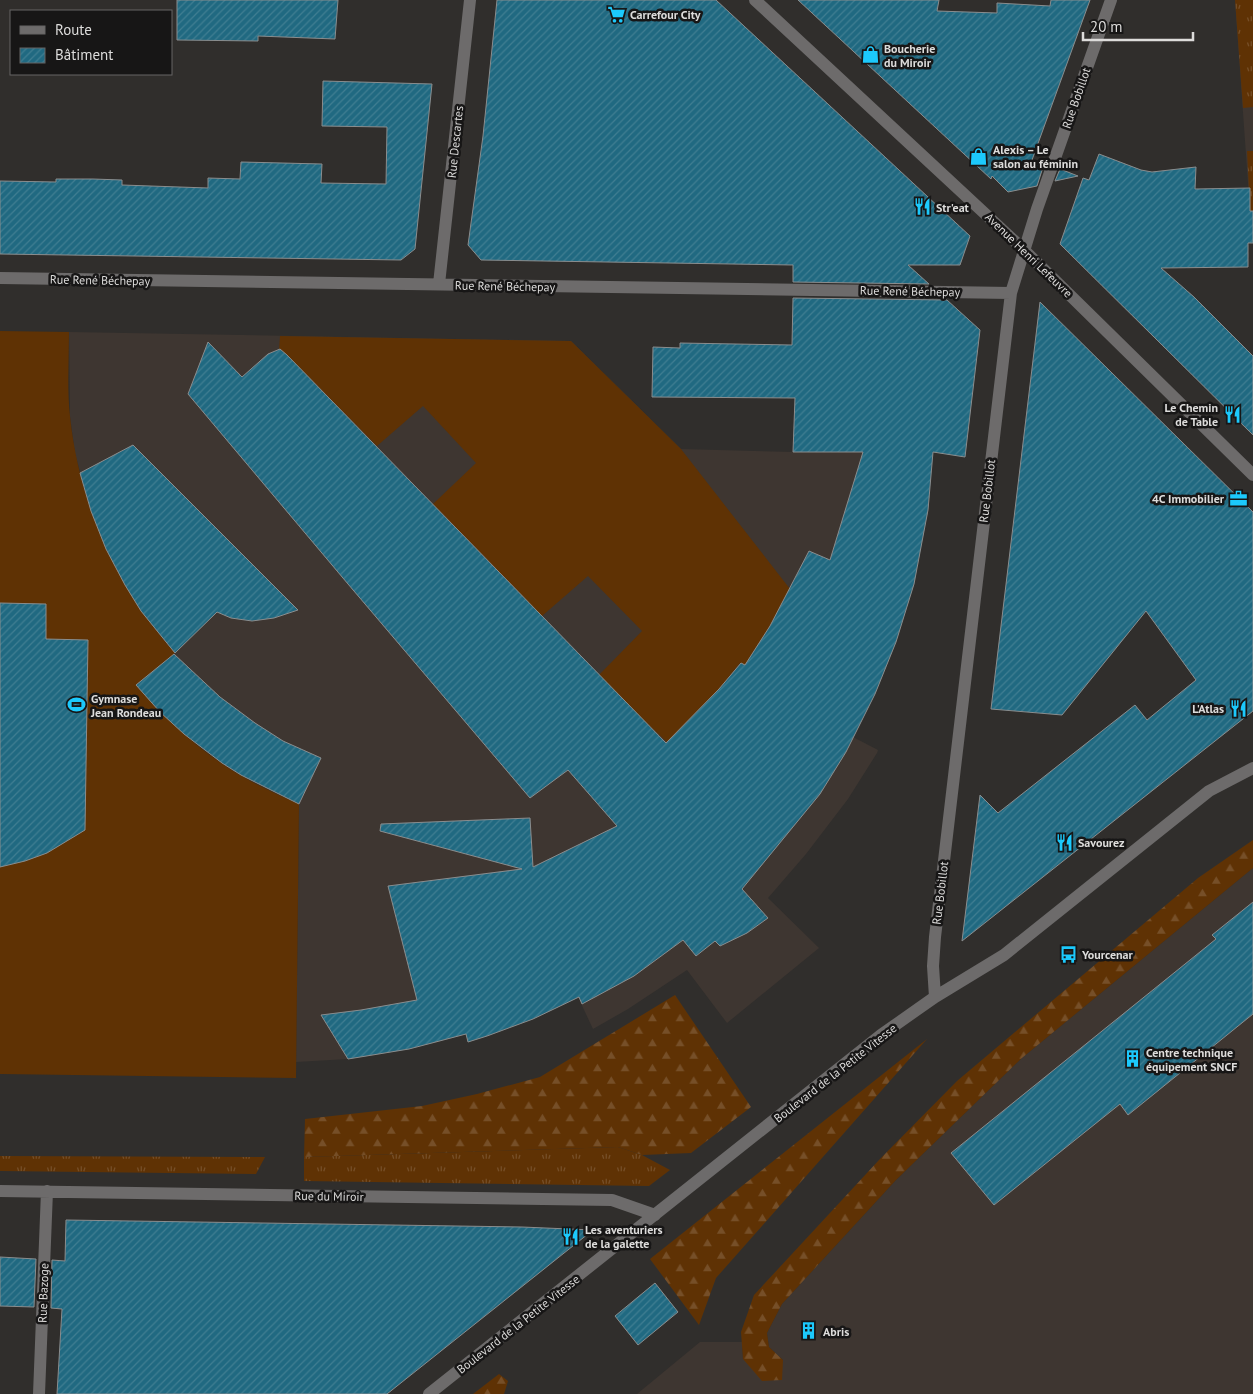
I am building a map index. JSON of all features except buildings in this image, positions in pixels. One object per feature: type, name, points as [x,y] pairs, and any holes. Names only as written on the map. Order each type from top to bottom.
[{"type":"street","name":"Rue Descartes","points":[[440,284],[470,0]]},
{"type":"street","name":"Avenue Henri Lefeuvre","points":[[755,0],[1024,250],[1253,475]]},
{"type":"street","name":"Rue Bobillot","points":[[935,997],[933,966],[935,937],[1011,293],[1024,250],[1111,0]]},
{"type":"street","name":"Rue René Béchepay","points":[[0,278],[1011,293]]},
{"type":"street","name":"Boulevard de la Petite Vitesse","points":[[429,1394],[881,1036],[935,997],[1004,954],[1209,791],[1253,768]]},
{"type":"street","name":"Rue du Miroir","points":[[0,1191],[612,1200],[655,1215]]},
{"type":"street","name":"Rue Bazoge","points":[[39,1394],[48,1192]]},
{"type":"shaded area","points":[[1235,0],[1253,0],[1253,217],[1250,211]]},
{"type":"shaded area","points":[[69,332],[571,341],[681,449],[793,452],[860,444],[928,510],[914,584],[896,642],[875,694],[853,737],[878,750],[877,753],[848,799],[806,854],[768,898],[819,948],[727,1023],[687,970],[628,1009],[593,1029],[578,997],[533,1019],[468,1042],[466,1034],[435,1043],[377,1055],[296,1062],[299,804],[241,775],[222,763],[184,734],[160,712],[136,685],[175,653],[157,632],[125,585],[91,511],[75,454],[70,417]]},
{"type":"shaded area","points":[[1253,868],[1253,1394],[637,1394],[700,1342],[742,1342],[743,1359],[783,1360],[769,1347],[767,1333],[782,1304],[896,1180],[1022,1058]]},
{"type":"green space","points":[[1235,0],[1253,0],[1253,107],[1243,108]]},
{"type":"green space","points":[[1247,151],[1253,151],[1253,211],[1250,211]]},
{"type":"green space","name":"Gymnase Jean Rondeau","points":[[0,331],[69,332],[68,384],[70,416],[82,481],[92,512],[104,543],[135,600],[175,653],[136,685],[159,711],[198,746],[247,779],[299,804],[296,1078],[0,1074]]},
{"type":"green space","points":[[280,336],[571,341],[681,449],[790,589],[770,626],[745,665],[740,663],[719,689],[667,742],[599,675],[642,631],[588,576],[542,616],[433,504],[476,463],[423,406],[377,446],[287,355],[279,350]]},
{"type":"green space","points":[[1253,840],[1253,868],[1022,1058],[896,1180],[782,1304],[767,1333],[769,1347],[783,1360],[782,1380],[762,1381],[743,1359],[741,1332],[754,1295],[879,1160],[957,1081],[1198,878]]},
{"type":"green space","points":[[675,995],[751,1107],[691,1153],[642,1155],[618,1147],[304,1157],[305,1119],[422,1106],[540,1077]]},
{"type":"green space","points":[[927,1039],[716,1278],[699,1325],[650,1259]]},
{"type":"green space","points":[[618,1147],[642,1155],[670,1170],[649,1186],[304,1181],[304,1157]]},
{"type":"green space","points":[[0,1156],[265,1157],[256,1174],[0,1171]]},
{"type":"green space","points":[[499,1374],[508,1381],[504,1394],[473,1394]]},
{"type":"place","name":"Carrefour City","points":[[616,14]]},
{"type":"place","name":"Boucherie du Miroir","points":[[870,55]]},
{"type":"place","name":"Alexis – Le salon au féminin","points":[[979,156]]},
{"type":"place","name":"Str'eat","points":[[922,207]]},
{"type":"place","name":"Le Chemin de Table","points":[[1232,414]]},
{"type":"place","name":"4C Immobilier","points":[[1238,498]]},
{"type":"place","name":"Gymnase Jean Rondeau","points":[[77,705]]},
{"type":"place","name":"L'Atlas","points":[[1238,708]]},
{"type":"place","name":"Savourez","points":[[1064,842]]},
{"type":"place","name":"Yourcenar","points":[[1068,954]]},
{"type":"place","name":"Centre technique équipement SNCF","points":[[1132,1059]]},
{"type":"place","name":"Les aventuriers de la galette","points":[[571,1236]]},
{"type":"place","name":"Abris","points":[[809,1331]]}]
